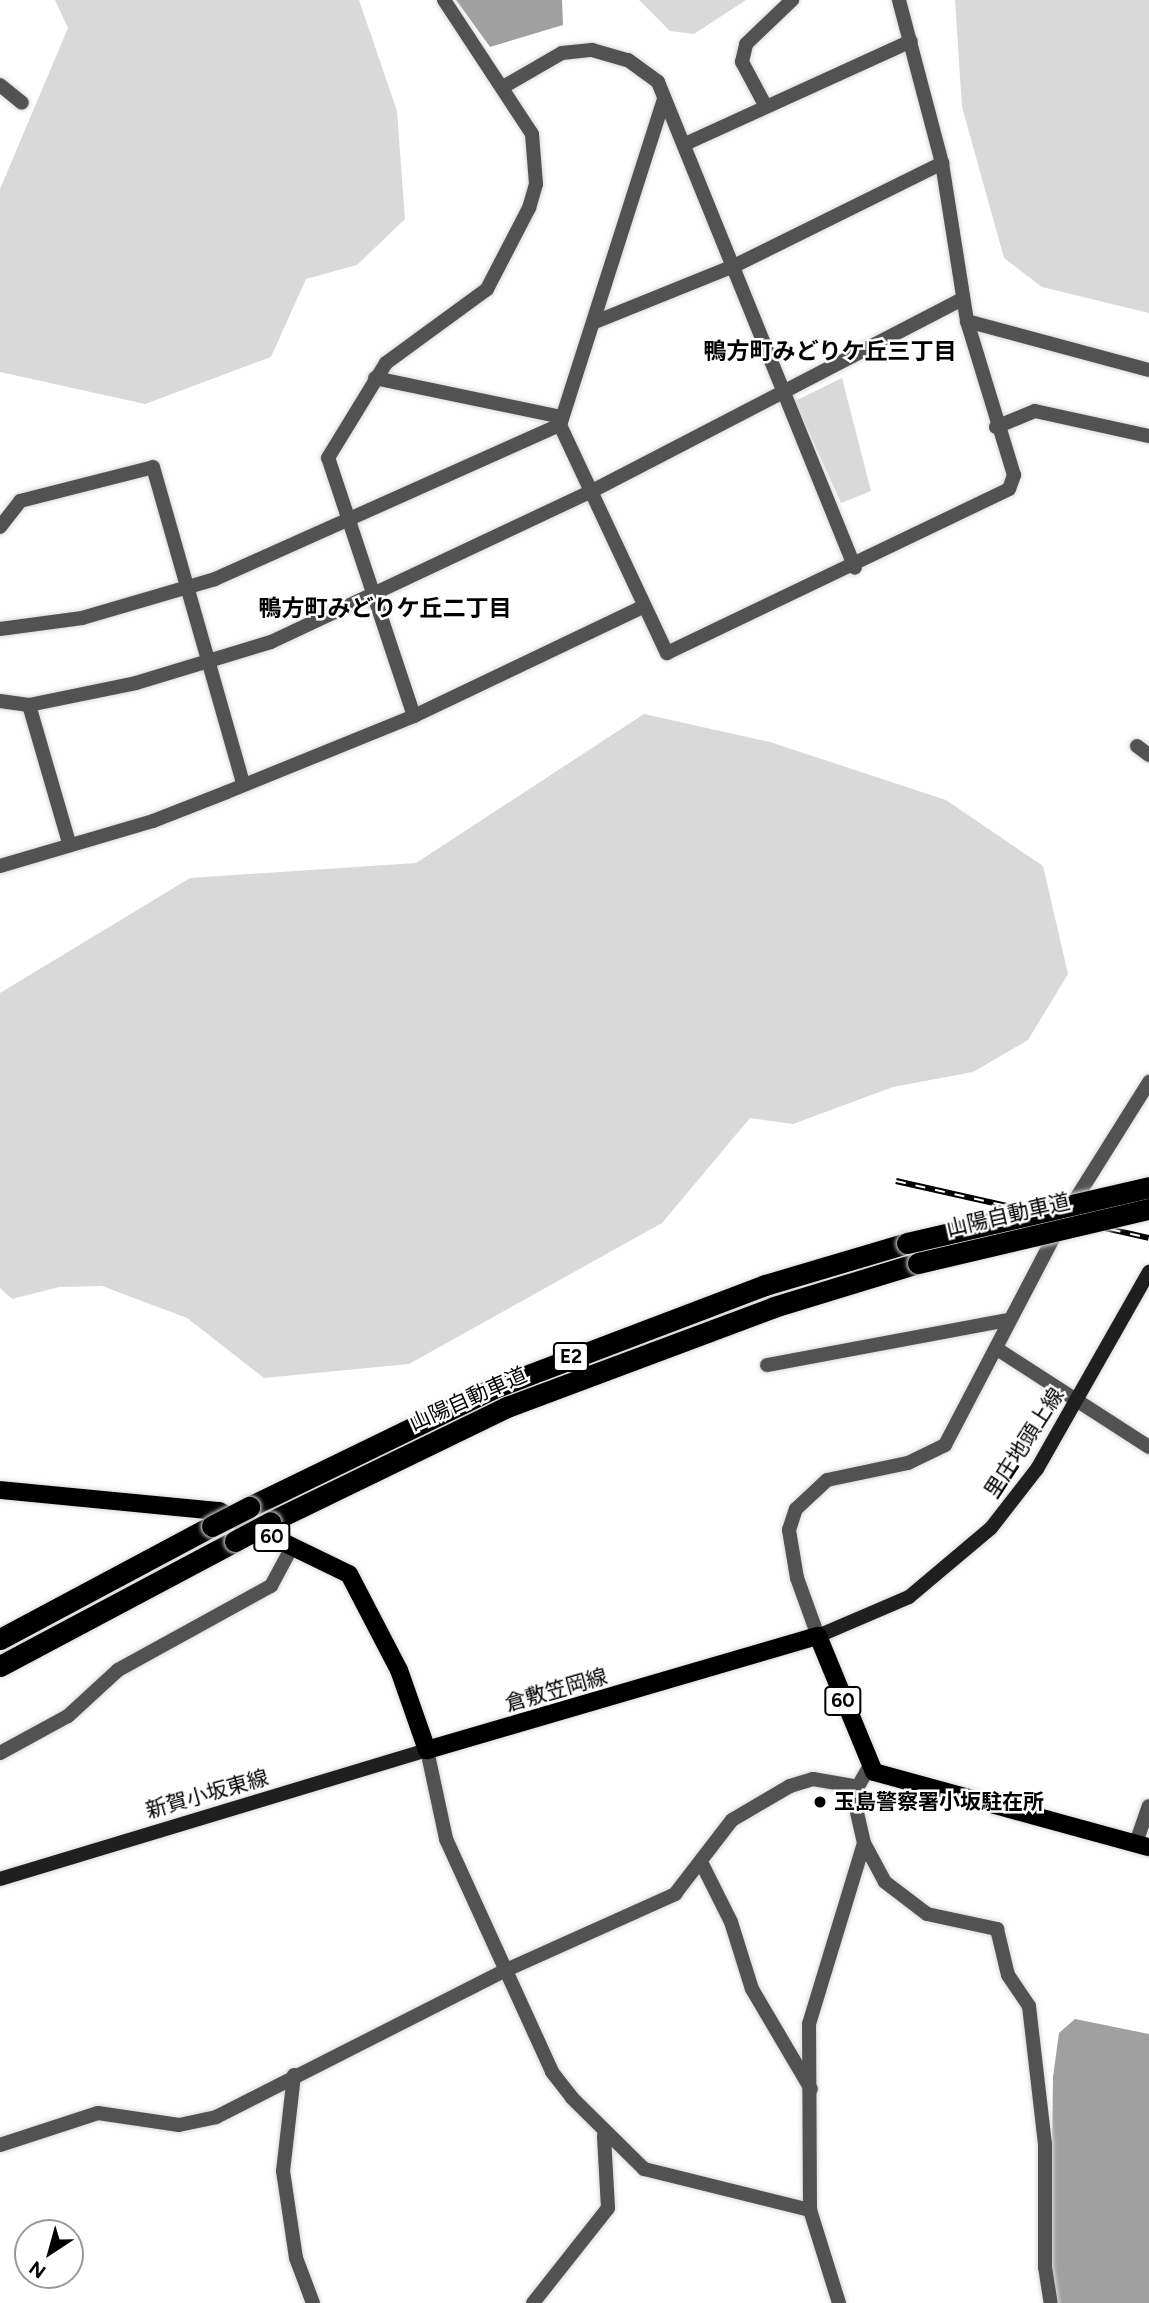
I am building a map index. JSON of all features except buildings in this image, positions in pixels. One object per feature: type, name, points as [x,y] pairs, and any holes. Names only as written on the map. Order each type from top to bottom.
[{"type":"highway","name":"山陽自動車道","points":[[0,1639],[249,1507],[494,1388],[765,1285],[906,1243],[1149,1187]]},
{"type":"highway","name":"山陽自動車道","points":[[0,1666],[270,1522],[506,1406],[748,1316],[918,1263],[1149,1209]]},
{"type":"main road","name":"里庄地頭上線","points":[[818,1636],[909,1597],[967,1553],[1014,1502],[1079,1398],[1149,1272]]},
{"type":"main road","name":"60","points":[[0,1490],[219,1511],[328,1562],[360,1585],[426,1750]]},
{"type":"main road","name":"倉敷笠岡線","points":[[426,1750],[818,1636]]},
{"type":"main road","name":"60","points":[[818,1636],[870,1766]]},
{"type":"main road","name":"新賀小坂東線","points":[[0,1879],[426,1750]]},
{"type":"main road","points":[[870,1766],[882,1776],[1142,1845]]},
{"type":"street","points":[[414,716],[369,596],[351,520],[328,458],[375,378],[487,289],[517,240],[536,184],[532,134],[444,0]]},
{"type":"street","points":[[765,105],[742,62],[746,44],[793,0]]},
{"type":"street","points":[[664,100],[595,322],[561,421],[594,490],[643,607],[667,653],[855,568],[1009,489],[1014,475],[996,427],[967,321],[942,163],[899,0]]},
{"type":"street","points":[[685,144],[765,105],[911,41]]},
{"type":"street","points":[[503,87],[562,53],[592,50],[628,60],[658,82],[736,265],[782,395],[855,568]]},
{"type":"street","points":[[0,85],[22,103]]},
{"type":"street","points":[[595,322],[736,265],[942,163]]},
{"type":"street","points":[[0,701],[29,705],[211,664],[369,596],[594,490],[782,395],[962,299]]},
{"type":"street","points":[[967,321],[1149,370]]},
{"type":"street","points":[[375,378],[561,421]]},
{"type":"street","points":[[996,427],[1035,411],[1149,436]]},
{"type":"street","points":[[0,629],[82,618],[187,587],[351,520],[561,421]]},
{"type":"street","points":[[0,527],[20,501],[153,467],[243,782]]},
{"type":"street","points":[[0,866],[69,843],[153,821],[243,782],[414,716],[643,607]]},
{"type":"street","points":[[29,705],[69,843]]},
{"type":"street","points":[[818,1636],[797,1578],[789,1530],[796,1509],[827,1480],[934,1453],[997,1349],[1007,1320],[1088,1174],[1149,1082]]},
{"type":"street","points":[[767,1365],[1007,1320]]},
{"type":"street","points":[[997,1349],[1079,1398],[1149,1447]]},
{"type":"street","points":[[0,1753],[68,1716],[118,1670],[271,1586],[292,1547]]},
{"type":"street","points":[[426,1750],[435,1809],[504,1971],[551,2072],[604,2136],[658,2175],[810,2210]]},
{"type":"street","points":[[870,1766],[854,1786],[864,1843],[886,1882],[927,1914],[997,1929],[1008,1975],[1029,2006],[1045,2144],[1045,2267],[1051,2303]]},
{"type":"street","points":[[0,2145],[98,2113],[193,2124],[504,1971],[675,1894],[702,1864],[732,1820],[790,1786],[813,1779],[854,1786]]},
{"type":"street","points":[[1142,1845],[1149,1806]]},
{"type":"street","points":[[839,2303],[810,2210],[813,2001],[864,1843]]},
{"type":"street","points":[[702,1864],[731,1922],[752,1989],[811,2089]]},
{"type":"street","points":[[294,2075],[283,2171],[296,2258],[313,2303]]},
{"type":"street","points":[[533,2303],[608,2207],[604,2136]]},
{"type":"shaded area","points":[[55,0],[359,0],[397,111],[405,219],[357,265],[306,279],[271,357],[145,404],[0,372],[0,189],[68,28]]},
{"type":"shaded area","points":[[456,0],[562,0],[563,25],[490,47]]},
{"type":"shaded area","points":[[639,0],[746,0],[694,34],[670,31]]},
{"type":"shaded area","points":[[955,0],[1149,0],[1149,313],[1042,287],[1004,258],[962,107]]},
{"type":"shaded area","points":[[842,378],[871,491],[841,503],[795,401]]},
{"type":"shaded area","points":[[644,714],[770,742],[946,800],[1043,866],[1068,974],[1028,1040],[973,1072],[893,1087],[793,1124],[750,1118],[662,1223],[409,1364],[264,1378],[187,1318],[102,1286],[59,1287],[12,1299],[0,1288],[0,993],[190,878],[416,863]]},
{"type":"shaded area","points":[[1075,2019],[1149,2034],[1149,2303],[1055,2303],[1050,2290],[1053,2077],[1059,2033]]},
{"type":"railway","points":[[896,1181],[1149,1238]]},
{"type":"place","name":"玉島警察署小坂駐在所","points":[[820,1802]]},
{"type":"district","name":"鴨方町みどりケ丘三丁目","points":[[830,351]]},
{"type":"district","name":"鴨方町みどりケ丘二丁目","points":[[385,608]]}]
